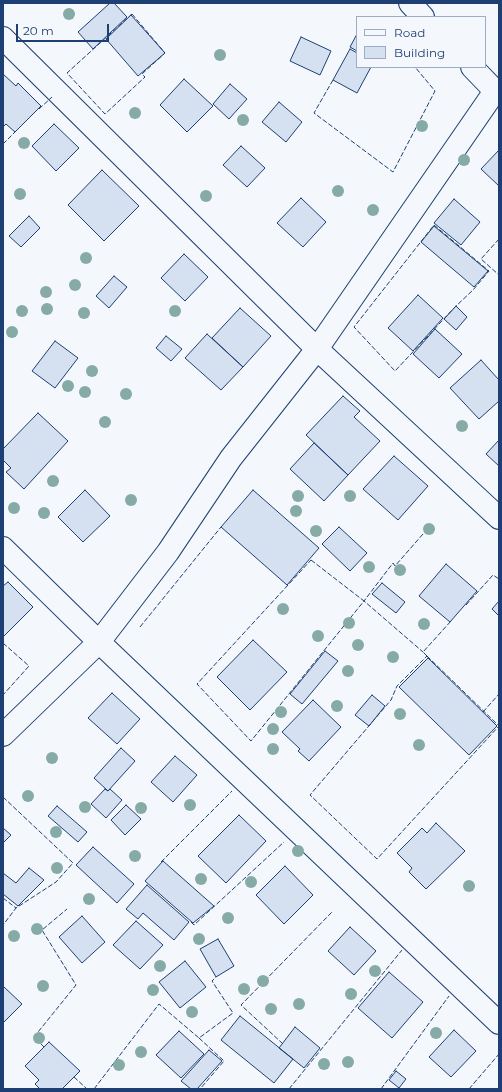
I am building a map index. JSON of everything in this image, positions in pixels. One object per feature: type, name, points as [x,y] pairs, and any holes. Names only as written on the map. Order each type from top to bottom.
[{"type":"street","points":[[410,3],[423,16]]},
{"type":"street","points":[[3,38],[317,349],[499,518]]},
{"type":"street","points":[[3,735],[99,642],[168,552],[231,458],[317,349],[497,93],[473,68]]},
{"type":"street","points":[[3,548],[99,642],[499,1023]]},
{"type":"building","points":[[110,3],[114,3],[127,17],[93,49],[78,32]]},
{"type":"building","points":[[131,15],[165,53],[138,76],[106,39]]},
{"type":"building","points":[[356,36],[356,50],[350,47]]},
{"type":"building","points":[[301,37],[331,51],[320,75],[290,61]]},
{"type":"building","points":[[350,49],[356,52],[356,68],[370,68],[357,93],[333,80]]},
{"type":"building","points":[[3,74],[16,86],[18,83],[41,106],[15,132],[6,124],[3,127]]},
{"type":"building","points":[[184,79],[213,106],[187,132],[160,105]]},
{"type":"building","points":[[230,84],[247,99],[229,119],[213,104]]},
{"type":"building","points":[[279,102],[302,122],[286,142],[262,122]]},
{"type":"building","points":[[54,124],[79,148],[56,171],[32,146]]},
{"type":"building","points":[[241,146],[265,168],[247,187],[223,165]]},
{"type":"building","points":[[499,150],[499,186],[481,169]]},
{"type":"building","points":[[102,170],[139,206],[104,241],[68,205]]},
{"type":"building","points":[[301,198],[326,222],[303,247],[277,223]]},
{"type":"building","points":[[454,199],[480,222],[461,245],[434,223]]},
{"type":"building","points":[[29,216],[40,228],[21,247],[9,236]]},
{"type":"building","points":[[434,226],[488,271],[474,287],[421,242]]},
{"type":"building","points":[[184,254],[208,277],[185,301],[161,278]]},
{"type":"building","points":[[114,276],[127,287],[109,308],[96,296]]},
{"type":"building","points":[[418,295],[443,318],[413,351],[388,328]]},
{"type":"building","points":[[456,306],[467,317],[456,330],[444,319]]},
{"type":"building","points":[[240,308],[271,336],[243,367],[212,338]]},
{"type":"building","points":[[435,329],[462,354],[439,378],[413,354]]},
{"type":"building","points":[[207,334],[243,367],[221,390],[185,358]]},
{"type":"building","points":[[166,336],[182,349],[171,361],[156,348]]},
{"type":"building","points":[[55,341],[78,358],[55,388],[32,371]]},
{"type":"building","points":[[481,360],[499,380],[499,401],[479,419],[450,388]]},
{"type":"building","points":[[343,396],[360,411],[354,417],[380,441],[348,475],[306,435]]},
{"type":"building","points":[[38,413],[68,441],[24,489],[6,472],[11,468],[3,460],[3,449]]},
{"type":"building","points":[[499,440],[499,466],[486,454]]},
{"type":"building","points":[[314,443],[348,475],[324,501],[290,469]]},
{"type":"building","points":[[394,456],[428,486],[398,520],[363,489]]},
{"type":"building","points":[[85,490],[110,516],[83,542],[58,517]]},
{"type":"building","points":[[253,490],[319,548],[287,585],[221,527]]},
{"type":"building","points":[[339,527],[367,553],[350,571],[322,544]]},
{"type":"building","points":[[446,564],[477,591],[450,622],[419,596]]},
{"type":"building","points":[[8,582],[33,607],[3,637],[3,586]]},
{"type":"building","points":[[382,583],[405,602],[396,613],[372,594]]},
{"type":"building","points":[[499,601],[499,616],[492,609]]},
{"type":"building","points":[[253,640],[287,672],[250,710],[217,677]]},
{"type":"building","points":[[325,651],[338,661],[302,704],[290,694]]},
{"type":"building","points":[[428,658],[497,726],[469,755],[399,687]]},
{"type":"building","points":[[112,693],[140,719],[117,744],[88,718]]},
{"type":"building","points":[[372,695],[385,706],[369,726],[355,715]]},
{"type":"building","points":[[313,700],[341,727],[309,761],[298,751],[300,749],[282,732]]},
{"type":"building","points":[[121,748],[135,761],[108,791],[94,778]]},
{"type":"building","points":[[175,756],[197,775],[173,802],[151,782]]},
{"type":"building","points":[[105,789],[108,791],[110,789],[122,800],[106,818],[91,804]]},
{"type":"building","points":[[126,805],[141,819],[125,835],[111,820]]},
{"type":"building","points":[[57,806],[87,832],[78,842],[48,816]]},
{"type":"building","points":[[239,815],[266,841],[226,883],[198,856]]},
{"type":"building","points":[[436,823],[465,851],[426,889],[409,872],[412,868],[397,853],[422,828],[427,833]]},
{"type":"building","points":[[3,828],[11,835],[3,843]]},
{"type":"building","points":[[93,847],[134,884],[117,903],[76,865]]},
{"type":"building","points":[[163,861],[214,906],[193,923],[145,881]]},
{"type":"building","points":[[285,866],[313,895],[284,924],[256,895]]},
{"type":"building","points":[[29,868],[44,880],[18,906],[3,894],[3,873],[16,883]]},
{"type":"building","points":[[147,885],[189,922],[174,940],[143,913],[138,919],[126,909]]},
{"type":"building","points":[[82,916],[105,942],[82,963],[59,937]]},
{"type":"building","points":[[136,921],[163,945],[140,969],[113,945]]},
{"type":"building","points":[[350,927],[376,951],[354,975],[328,951]]},
{"type":"building","points":[[218,939],[234,966],[216,977],[200,949]]},
{"type":"building","points":[[185,961],[206,987],[180,1008],[159,982]]},
{"type":"building","points":[[389,972],[423,1002],[392,1038],[358,1008]]},
{"type":"building","points":[[3,986],[22,1004],[3,1023]]},
{"type":"building","points":[[240,1016],[293,1059],[274,1083],[221,1040]]},
{"type":"building","points":[[295,1027],[320,1048],[304,1068],[279,1048]]},
{"type":"building","points":[[454,1030],[476,1051],[451,1077],[429,1057]]},
{"type":"building","points":[[179,1031],[204,1054],[181,1078],[156,1055]]},
{"type":"building","points":[[49,1042],[80,1071],[62,1089],[40,1089],[35,1084],[39,1080],[25,1066]]},
{"type":"building","points":[[209,1050],[222,1061],[197,1089],[191,1089],[181,1081]]},
{"type":"building","points":[[396,1071],[406,1079],[399,1088],[389,1080]]},
{"type":"fence","points":[[132,14],[165,53],[142,74],[145,77],[105,114],[67,73],[132,14]]},
{"type":"fence","points":[[333,80],[314,113],[393,172],[435,91],[416,68]]},
{"type":"fence","points":[[39,109],[52,97]]},
{"type":"fence","points":[[3,144],[16,131]]},
{"type":"fence","points":[[434,225],[489,271],[473,290],[395,371],[354,327],[434,225]]},
{"type":"fence","points":[[499,239],[481,259],[499,275]]},
{"type":"fence","points":[[140,627],[221,527]]},
{"type":"fence","points":[[423,534],[395,566],[393,563],[364,601],[423,652]]},
{"type":"fence","points":[[311,560],[364,601],[251,741],[197,684],[311,560]]},
{"type":"fence","points":[[466,605],[493,575],[499,579]]},
{"type":"fence","points":[[427,656],[423,652],[451,621]]},
{"type":"fence","points":[[3,643],[29,666],[3,695]]},
{"type":"fence","points":[[427,656],[499,726],[377,859],[310,795],[391,700],[397,686],[427,656]]},
{"type":"fence","points":[[483,712],[499,694]]},
{"type":"fence","points":[[161,862],[232,791]]},
{"type":"fence","points":[[3,797],[73,863],[56,882],[16,908],[3,925]]},
{"type":"fence","points":[[191,922],[194,925],[284,842]]},
{"type":"fence","points":[[3,898],[16,908]]},
{"type":"fence","points":[[44,1047],[34,1037],[76,985],[42,930],[67,909]]},
{"type":"fence","points":[[283,1044],[241,1005],[332,912]]},
{"type":"fence","points":[[289,1089],[402,950]]},
{"type":"fence","points":[[94,1089],[159,1004],[199,1038],[233,1013],[212,981],[216,977]]},
{"type":"fence","points":[[381,1089],[449,996]]},
{"type":"fence","points":[[199,1038],[224,1061],[200,1089]]},
{"type":"fence","points":[[469,1089],[499,1054]]},
{"type":"fence","points":[[74,1077],[87,1089]]}]
